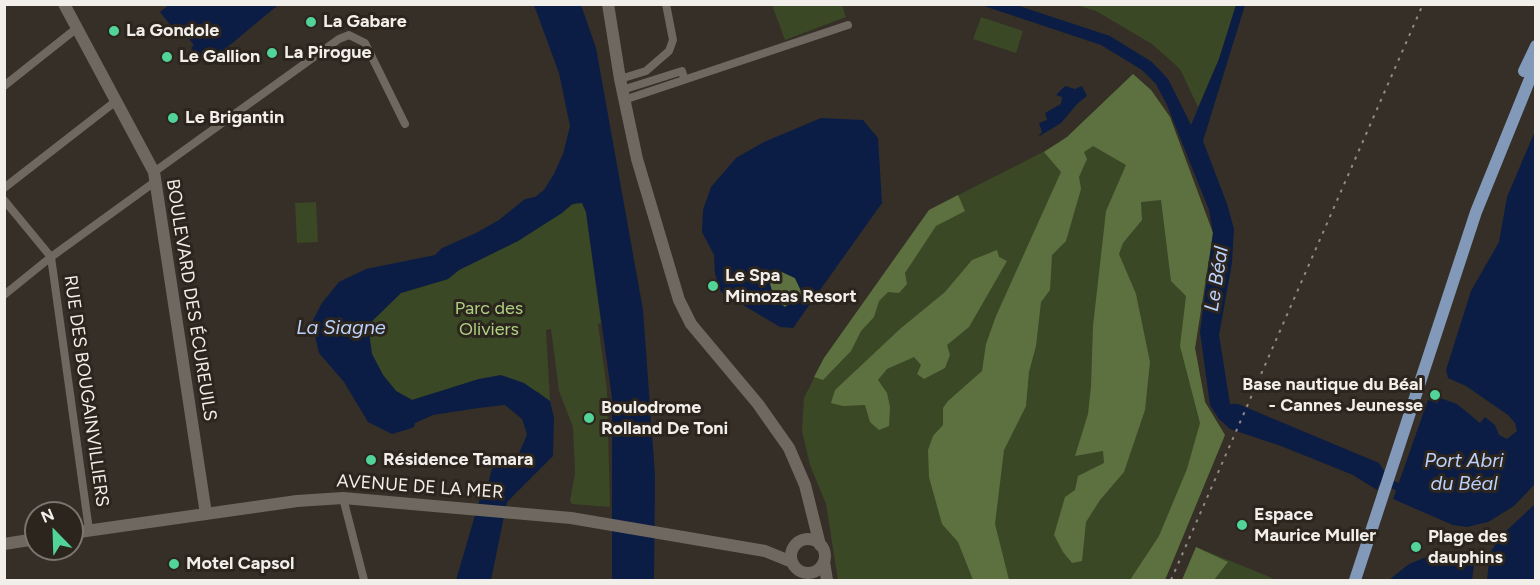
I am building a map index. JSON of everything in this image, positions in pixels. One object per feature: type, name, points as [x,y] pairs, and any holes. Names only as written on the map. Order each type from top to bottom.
[{"type":"main road","name":"BOULEVARD DES ÉCUREUILS","points":[[64,4],[155,177],[206,514]]},
{"type":"main road","points":[[608,4],[622,90],[647,195],[684,313],[758,404],[789,448],[801,472],[820,545],[825,553],[827,580]]},
{"type":"main road","points":[[1355,580],[1432,341],[1445,280],[1463,226],[1497,134],[1536,46]]},
{"type":"main road","points":[[1432,341],[1439,328],[1476,212],[1536,64]]},
{"type":"main road","name":"AVENUE DE LA MER","points":[[84,531],[320,498],[343,498],[514,512],[602,523],[765,551]]},
{"type":"main road","points":[[792,562],[792,551],[814,520]]},
{"type":"main road","points":[[4,544],[24,540]]},
{"type":"main road","points":[[765,551],[811,540],[820,545]]},
{"type":"main road","points":[[765,551],[792,562],[797,569],[810,577],[824,562]]},
{"type":"street","points":[[622,90],[669,51],[673,40],[666,4]]},
{"type":"street","points":[[622,90],[682,71],[684,78],[848,25]]},
{"type":"street","points":[[4,86],[77,28]]},
{"type":"street","points":[[4,295],[155,177],[339,39],[349,34],[365,43],[405,124]]},
{"type":"street","points":[[4,188],[116,101]]},
{"type":"street","points":[[4,200],[51,257]]},
{"type":"street","name":"RUE DES BOUGAINVILLIERS","points":[[51,257],[89,530]]},
{"type":"street","points":[[343,498],[364,580]]},
{"type":"green space","points":[[772,5],[842,5],[846,17],[785,40]]},
{"type":"green space","points":[[1076,5],[1236,5],[1219,59],[1198,107],[1180,69],[1152,44],[1096,11]]},
{"type":"green space","points":[[981,17],[1023,31],[1016,53],[973,39]]},
{"type":"green space","points":[[1133,74],[1151,90],[1170,117],[1213,233],[1195,348],[1205,402],[1225,435],[1165,580],[838,580],[826,504],[810,465],[802,431],[804,398],[824,358],[929,210],[1043,152],[1067,137]]},
{"type":"green space","points":[[1133,74],[1151,90],[1170,117],[1213,233],[1195,348],[1205,402],[1225,435],[1165,580],[1130,580],[1159,536],[1187,469],[1200,423],[1180,346],[1186,296],[1171,281],[1161,200],[1141,202],[1142,220],[1123,243],[1119,254],[1136,294],[1150,362],[1145,410],[1124,472],[1100,500],[1086,522],[1082,561],[1072,563],[1063,552],[1054,535],[1065,497],[1075,490],[1078,476],[1104,463],[1103,451],[1075,456],[1088,414],[1093,326],[1106,211],[1126,165],[1093,146],[1084,152],[1087,159],[1079,177],[1081,189],[1066,241],[1052,255],[1050,290],[1041,302],[1036,346],[1029,372],[1026,406],[1004,450],[995,524],[1009,580],[973,580],[958,542],[942,524],[929,477],[928,450],[933,436],[943,425],[943,408],[982,371],[986,344],[996,316],[1061,172],[1044,152],[1067,137]]},
{"type":"green space","points":[[958,195],[965,211],[936,226],[905,273],[907,284],[899,293],[888,292],[879,301],[874,317],[861,331],[851,351],[823,380],[814,377],[824,358],[929,210]]},
{"type":"green space","points":[[316,202],[318,242],[297,243],[295,203]]},
{"type":"green space","name":"Parc des Oliviers","points":[[577,202],[582,203],[586,212],[601,323],[598,324],[607,390],[610,507],[572,504],[570,501],[575,473],[573,427],[559,391],[551,329],[546,330],[550,401],[538,392],[479,379],[412,400],[396,391],[383,375],[372,354],[369,338],[368,325],[401,293],[448,279],[459,270],[518,241]]},
{"type":"green space","points":[[997,250],[999,257],[1007,261],[969,327],[947,345],[950,355],[945,368],[924,379],[917,374],[921,365],[914,357],[887,369],[878,380],[887,393],[890,407],[889,426],[879,430],[870,422],[865,405],[843,406],[831,403],[835,390],[900,329],[945,292],[972,260]]},
{"type":"green space","points":[[782,272],[795,278],[802,293],[796,303],[792,301],[785,307],[774,299],[770,284],[773,276]]},
{"type":"green space","points":[[1196,547],[1270,577],[1274,580],[1182,580]]},
{"type":"green space","points":[[1196,547],[1228,562],[1214,580],[1182,580]]},
{"type":"water","points":[[170,4],[278,5],[206,65],[191,48],[194,45],[184,33],[179,36],[160,12]]},
{"type":"water","name":"La Siagne","points":[[534,5],[581,5],[596,48],[643,310],[655,475],[654,580],[612,580],[612,398],[586,212],[582,203],[572,204],[518,241],[459,270],[448,279],[401,293],[368,325],[372,354],[383,375],[396,391],[412,400],[479,379],[501,375],[524,383],[550,401],[554,418],[553,456],[507,502],[491,580],[456,580],[481,495],[488,484],[492,469],[519,453],[524,442],[527,434],[522,419],[505,405],[478,408],[433,415],[415,423],[414,427],[392,434],[368,422],[344,382],[319,353],[312,322],[322,303],[339,282],[366,269],[435,255],[442,248],[499,220],[525,199],[535,197],[544,190],[563,154],[570,126],[559,73]]},
{"type":"water","points":[[981,5],[1016,5],[1110,36],[1152,62],[1168,79],[1191,125],[1219,59],[1236,5],[1245,5],[1203,141],[1234,229],[1232,263],[1219,335],[1230,404],[1238,404],[1379,463],[1385,472],[1377,490],[1353,475],[1281,446],[1230,429],[1219,419],[1210,405],[1200,332],[1213,233],[1209,210],[1167,105],[1156,84],[1142,70],[1101,45]]},
{"type":"water","points":[[1065,86],[1075,89],[1082,86],[1087,96],[1061,123],[1038,137],[1042,132],[1039,123],[1047,120],[1045,113],[1061,104],[1062,97],[1056,95]]},
{"type":"water","points":[[821,118],[863,120],[878,138],[882,203],[793,328],[780,327],[721,292],[715,274],[714,255],[702,232],[703,210],[711,187],[736,158],[764,142]],"holes":[[[782,272],[795,278],[802,293],[796,302],[792,301],[785,307],[774,299],[770,284],[773,276]]]},
{"type":"water","name":"Port Abri du Béal","points":[[1535,131],[1535,484],[1514,506],[1488,522],[1467,527],[1453,525],[1393,499],[1428,400],[1437,403],[1440,398],[1457,404],[1480,423],[1485,417],[1495,425],[1499,435],[1507,439],[1517,431],[1515,423],[1508,415],[1466,386],[1448,378],[1446,370],[1471,291],[1499,242],[1507,197]]},
{"type":"water","points":[[1535,504],[1535,580],[1487,580],[1490,552],[1504,533]]},
{"type":"water","points":[[1467,552],[1474,565],[1472,580],[1389,580],[1409,564],[1429,556]]},
{"type":"waterway","name":"Le Béal","points":[[1383,480],[1398,487]]},
{"type":"railway","points":[[1171,580],[1423,4]]},
{"type":"place","name":"La Gabare","points":[[311,22]]},
{"type":"place","name":"La Gondole","points":[[114,31]]},
{"type":"place","name":"La Pirogue","points":[[272,53]]},
{"type":"place","name":"Le Gallion","points":[[167,57]]},
{"type":"place","name":"Le Brigantin","points":[[173,118]]},
{"type":"place","name":"Le Spa Mimozas Resort","points":[[713,286]]},
{"type":"place","name":"Base nautique du Béal - Cannes Jeunesse","points":[[1435,395]]},
{"type":"place","name":"Boulodrome Rolland De Toni","points":[[589,418]]},
{"type":"place","name":"Résidence Tamara","points":[[371,460]]},
{"type":"place","name":"Espace Maurice Muller","points":[[1242,525]]},
{"type":"place","name":"Plage des dauphins","points":[[1416,547]]},
{"type":"place","name":"Motel Capsol","points":[[174,564]]}]
